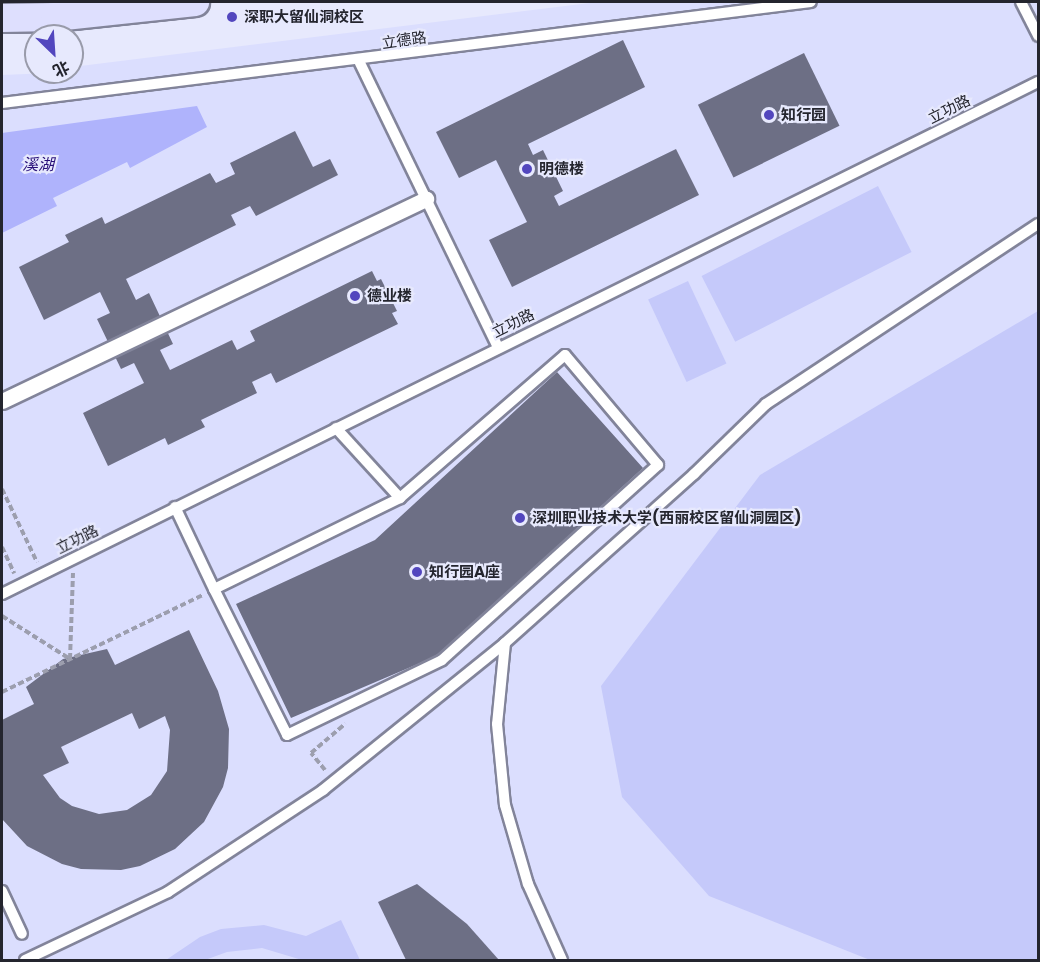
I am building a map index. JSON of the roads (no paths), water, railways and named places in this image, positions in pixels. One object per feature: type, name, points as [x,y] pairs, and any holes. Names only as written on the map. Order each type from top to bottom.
[{"type":"main road","points":[[2,18],[55,17],[195,2]]},
{"type":"street","points":[[2,401],[426,199]]},
{"type":"lane","name":"立德路","points":[[2,103],[359,61],[811,2]]},
{"type":"lane","points":[[1021,2],[1038,36]]},
{"type":"lane","points":[[359,61],[498,347]]},
{"type":"lane","name":"立功路","points":[[2,594],[1038,82]]},
{"type":"lane","points":[[26,960],[168,892],[334,780],[505,643],[694,474],[766,404],[1038,224]]},
{"type":"lane","points":[[175,507],[214,589],[287,735],[442,660],[657,465],[565,355],[400,498],[214,589]]},
{"type":"lane","points":[[336,428],[400,498]]},
{"type":"lane","points":[[505,643],[497,724],[505,805],[528,884],[562,960]]},
{"type":"lane","points":[[2,891],[22,934]]},
{"type":"water","name":"溪湖","points":[[197,106],[207,127],[130,168],[127,162],[53,198],[57,206],[2,233],[2,133]]},
{"type":"place","name":"深职大留仙洞校区","points":[[232,17]]},
{"type":"place","name":"知行园","points":[[769,115]]},
{"type":"place","name":"明德楼","points":[[527,169]]},
{"type":"place","name":"德业楼","points":[[355,296]]},
{"type":"place","name":"深圳职业技术大学(西丽校区留仙洞园区)","points":[[520,518]]},
{"type":"place","name":"知行园A座","points":[[417,572]]}]
